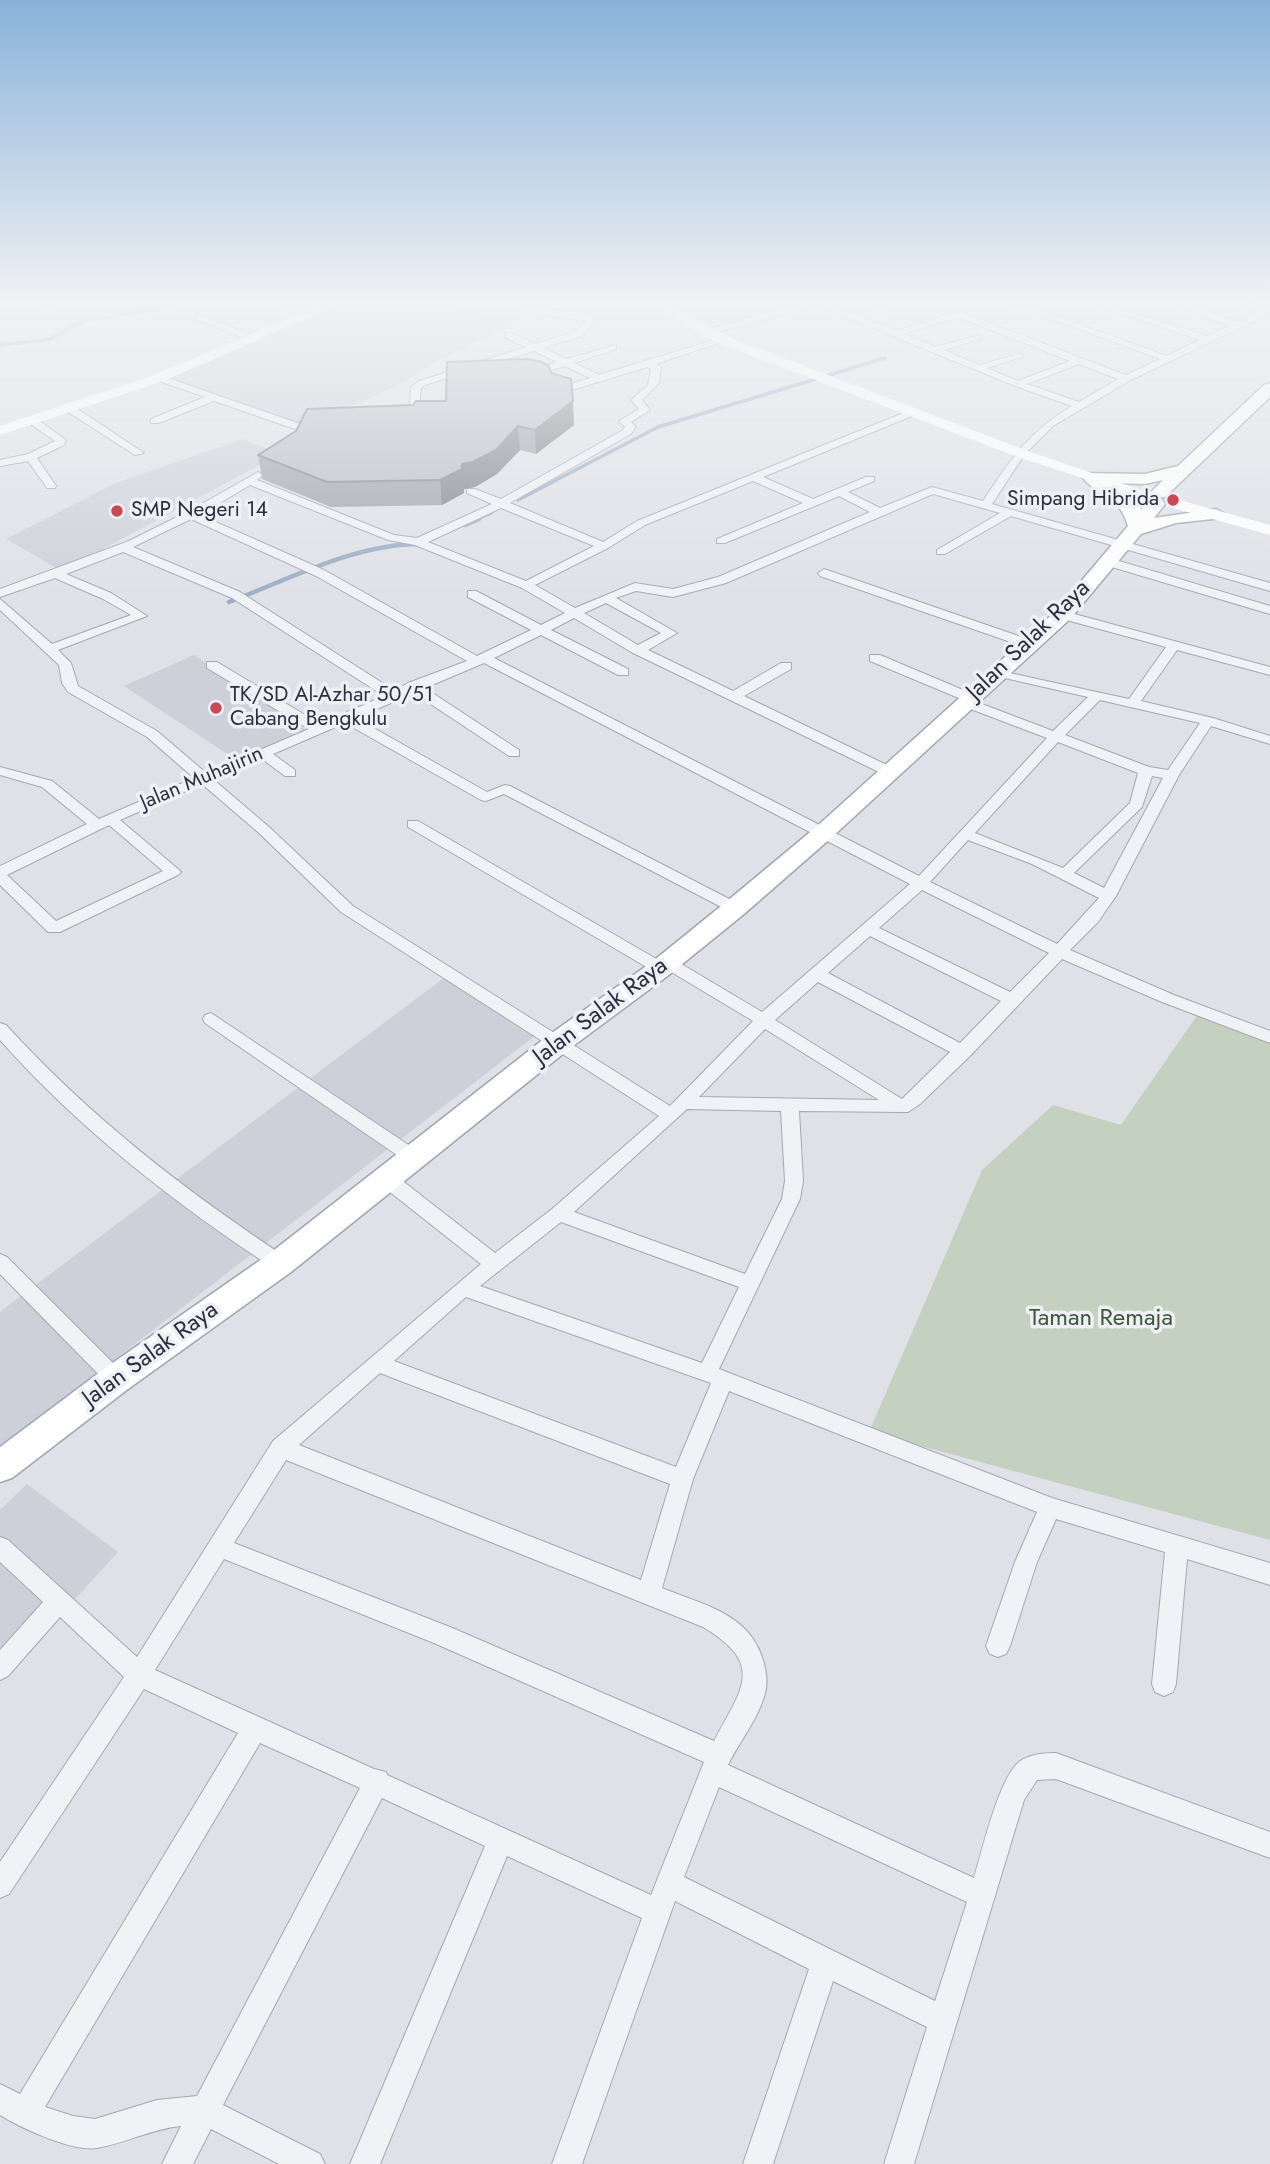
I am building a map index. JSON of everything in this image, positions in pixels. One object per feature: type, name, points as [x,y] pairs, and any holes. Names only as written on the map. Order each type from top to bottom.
[{"type":"main road","points":[[1218,515],[1189,490],[1189,471],[1256,402]]},
{"type":"main road","points":[[1088,476],[1145,479],[1189,471],[1270,406]]},
{"type":"main road","name":"Jalan Salak Raya","points":[[0,1467],[117,1379],[280,1263],[559,1042],[664,965],[735,908],[823,833],[888,771],[1032,645],[1063,615],[1160,498],[1189,471]]},
{"type":"main road","points":[[1088,476],[1130,504],[1133,533],[1176,518],[1218,515]]},
{"type":"street","points":[[0,431],[87,402]]},
{"type":"street","points":[[155,421],[202,402]]},
{"type":"street","points":[[228,402],[299,427],[312,426]]},
{"type":"street","points":[[406,424],[413,423],[416,402]]},
{"type":"street","points":[[423,544],[628,432],[631,427],[624,421],[645,410],[638,402]]},
{"type":"street","points":[[887,402],[1088,476],[1270,530]]},
{"type":"street","points":[[1069,402],[1078,405]]},
{"type":"street","points":[[985,506],[1020,453],[1049,424],[1084,402]]},
{"type":"street","points":[[69,408],[139,453]]},
{"type":"street","points":[[526,585],[604,546],[641,523],[913,412]]},
{"type":"street","points":[[0,463],[31,457],[56,446],[61,440],[57,434],[33,421]]},
{"type":"street","points":[[291,453],[302,433],[299,427]]},
{"type":"street","points":[[31,457],[51,486]]},
{"type":"street","points":[[0,593],[57,575],[122,547],[189,514],[270,467]]},
{"type":"street","points":[[753,477],[813,503]]},
{"type":"street","points":[[721,541],[870,479]]},
{"type":"street","points":[[248,481],[392,538],[423,544],[526,585],[638,650],[888,771]]},
{"type":"street","name":"Jalan Muhajirin","points":[[0,874],[104,822],[479,659],[606,598],[635,587],[673,593],[722,580],[932,490],[1008,513],[1133,533],[1270,587]]},
{"type":"street","points":[[471,491],[604,546]]},
{"type":"street","points":[[840,492],[878,512]]},
{"type":"street","points":[[941,552],[1008,513]]},
{"type":"street","points":[[189,514],[314,570],[479,659],[594,710],[823,833],[1061,951],[1180,1006],[1270,1037]]},
{"type":"street","points":[[122,547],[241,598],[393,695]]},
{"type":"street","points":[[1109,562],[1270,610]]},
{"type":"street","points":[[824,573],[1032,645]]},
{"type":"street","points":[[52,648],[141,616],[107,596],[57,575]]},
{"type":"street","points":[[472,594],[623,671]]},
{"type":"street","points":[[606,598],[671,633],[638,650]]},
{"type":"street","points":[[0,603],[52,648],[65,663],[69,671],[69,683],[78,692],[122,714],[152,734],[290,853],[348,909],[559,1042],[677,1109],[790,1104],[902,1107],[914,1100],[1014,1001],[1108,896],[1171,775],[1208,721]]},
{"type":"street","points":[[1063,615],[1270,671]]},
{"type":"street","points":[[1132,704],[1173,646]]},
{"type":"street","points":[[876,658],[1054,738],[1146,771],[1171,775]]},
{"type":"street","points":[[212,665],[319,729]]},
{"type":"street","points":[[734,696],[786,666]]},
{"type":"street","points":[[1001,673],[1208,721],[1270,740]]},
{"type":"street","points":[[413,686],[514,753]]},
{"type":"street","points":[[0,1885],[139,1675],[281,1448],[463,1288],[559,1214],[677,1109],[764,1020],[922,882],[968,835],[1054,738],[1097,696]]},
{"type":"street","points":[[344,718],[486,797],[505,789],[735,908]]},
{"type":"street","points":[[263,753],[290,773]]},
{"type":"street","points":[[0,771],[47,784],[173,872],[54,928],[0,874]]},
{"type":"street","points":[[1065,874],[1136,804],[1146,771]]},
{"type":"street","points":[[413,824],[764,1020],[902,1107]]},
{"type":"street","points":[[968,835],[1065,874],[1108,896]]},
{"type":"street","points":[[869,929],[1014,1001]]},
{"type":"street","points":[[818,975],[964,1052]]},
{"type":"street","points":[[211,1019],[413,1157]]},
{"type":"street","points":[[0,1029],[68,1103],[224,1226],[280,1263]]},
{"type":"street","points":[[649,1592],[715,1376],[752,1284],[791,1199],[794,1181],[790,1104]]},
{"type":"street","points":[[388,1180],[495,1264]]},
{"type":"street","points":[[559,1214],[752,1284]]},
{"type":"street","points":[[0,1262],[117,1379]]},
{"type":"street","points":[[463,1288],[715,1376],[1050,1507],[1270,1574]]},
{"type":"street","points":[[379,1364],[682,1479]]},
{"type":"street","points":[[281,1448],[649,1592],[710,1619],[736,1634],[747,1646],[754,1670],[754,1690],[717,1764],[668,1883],[568,2164]]},
{"type":"street","points":[[998,1646],[1026,1562],[1050,1507]]},
{"type":"street","points":[[0,1547],[139,1675],[377,1781],[659,1912]]},
{"type":"street","points":[[219,1547],[442,1635],[717,1764],[979,1894]]},
{"type":"street","points":[[1164,1684],[1177,1547]]},
{"type":"street","points":[[0,1668],[60,1600]]},
{"type":"street","points":[[25,2114],[254,1728]]},
{"type":"street","points":[[899,2164],[944,2020],[979,1894],[1013,1794],[1028,1771],[1041,1766],[1073,1771],[1270,1844]]},
{"type":"street","points":[[177,2164],[377,1781]]},
{"type":"street","points":[[365,2164],[501,1838]]},
{"type":"street","points":[[668,1883],[825,1964],[944,2020]]},
{"type":"street","points":[[758,2164],[825,1964]]},
{"type":"street","points":[[0,2098],[25,2114],[73,2131],[95,2134],[157,2114],[203,2110],[310,2164]]},
{"type":"shaded area","points":[[236,402],[361,402],[312,424],[302,425]]},
{"type":"shaded area","name":"SMP Negeri 14","points":[[243,439],[280,454],[62,571],[6,539],[116,483]]},
{"type":"shaded area","name":"TK/SD Al-Azhar 50/51 Cabang Bengkulu","points":[[194,655],[308,731],[238,761],[124,686]]},
{"type":"shaded area","points":[[449,974],[540,1032],[0,1448],[0,1312]]},
{"type":"shaded area","points":[[27,1484],[118,1552],[0,1681],[0,1510]]},
{"type":"green space","name":"Taman Remaja","points":[[1198,1014],[1270,1039],[1270,1540],[869,1432],[982,1170],[1053,1105],[1121,1125]]},
{"type":"building","points":[[415,402],[572,402],[535,430],[518,426],[496,450],[473,462],[462,464],[462,469],[440,480],[327,482],[258,455],[296,431],[307,409],[413,405]]},
{"type":"waterway","points":[[518,500],[658,427],[740,402]]},
{"type":"waterway","points":[[475,520],[491,513]]},
{"type":"waterway","points":[[465,525],[479,519]]},
{"type":"waterway","points":[[229,602],[347,556],[420,544]]},
{"type":"place","name":"Simpang Hibrida","points":[[1173,500]]},
{"type":"place","name":"SMP Negeri 14","points":[[117,511]]},
{"type":"place","name":"TK/SD Al-Azhar 50/51 Cabang Bengkulu","points":[[216,708]]}]
